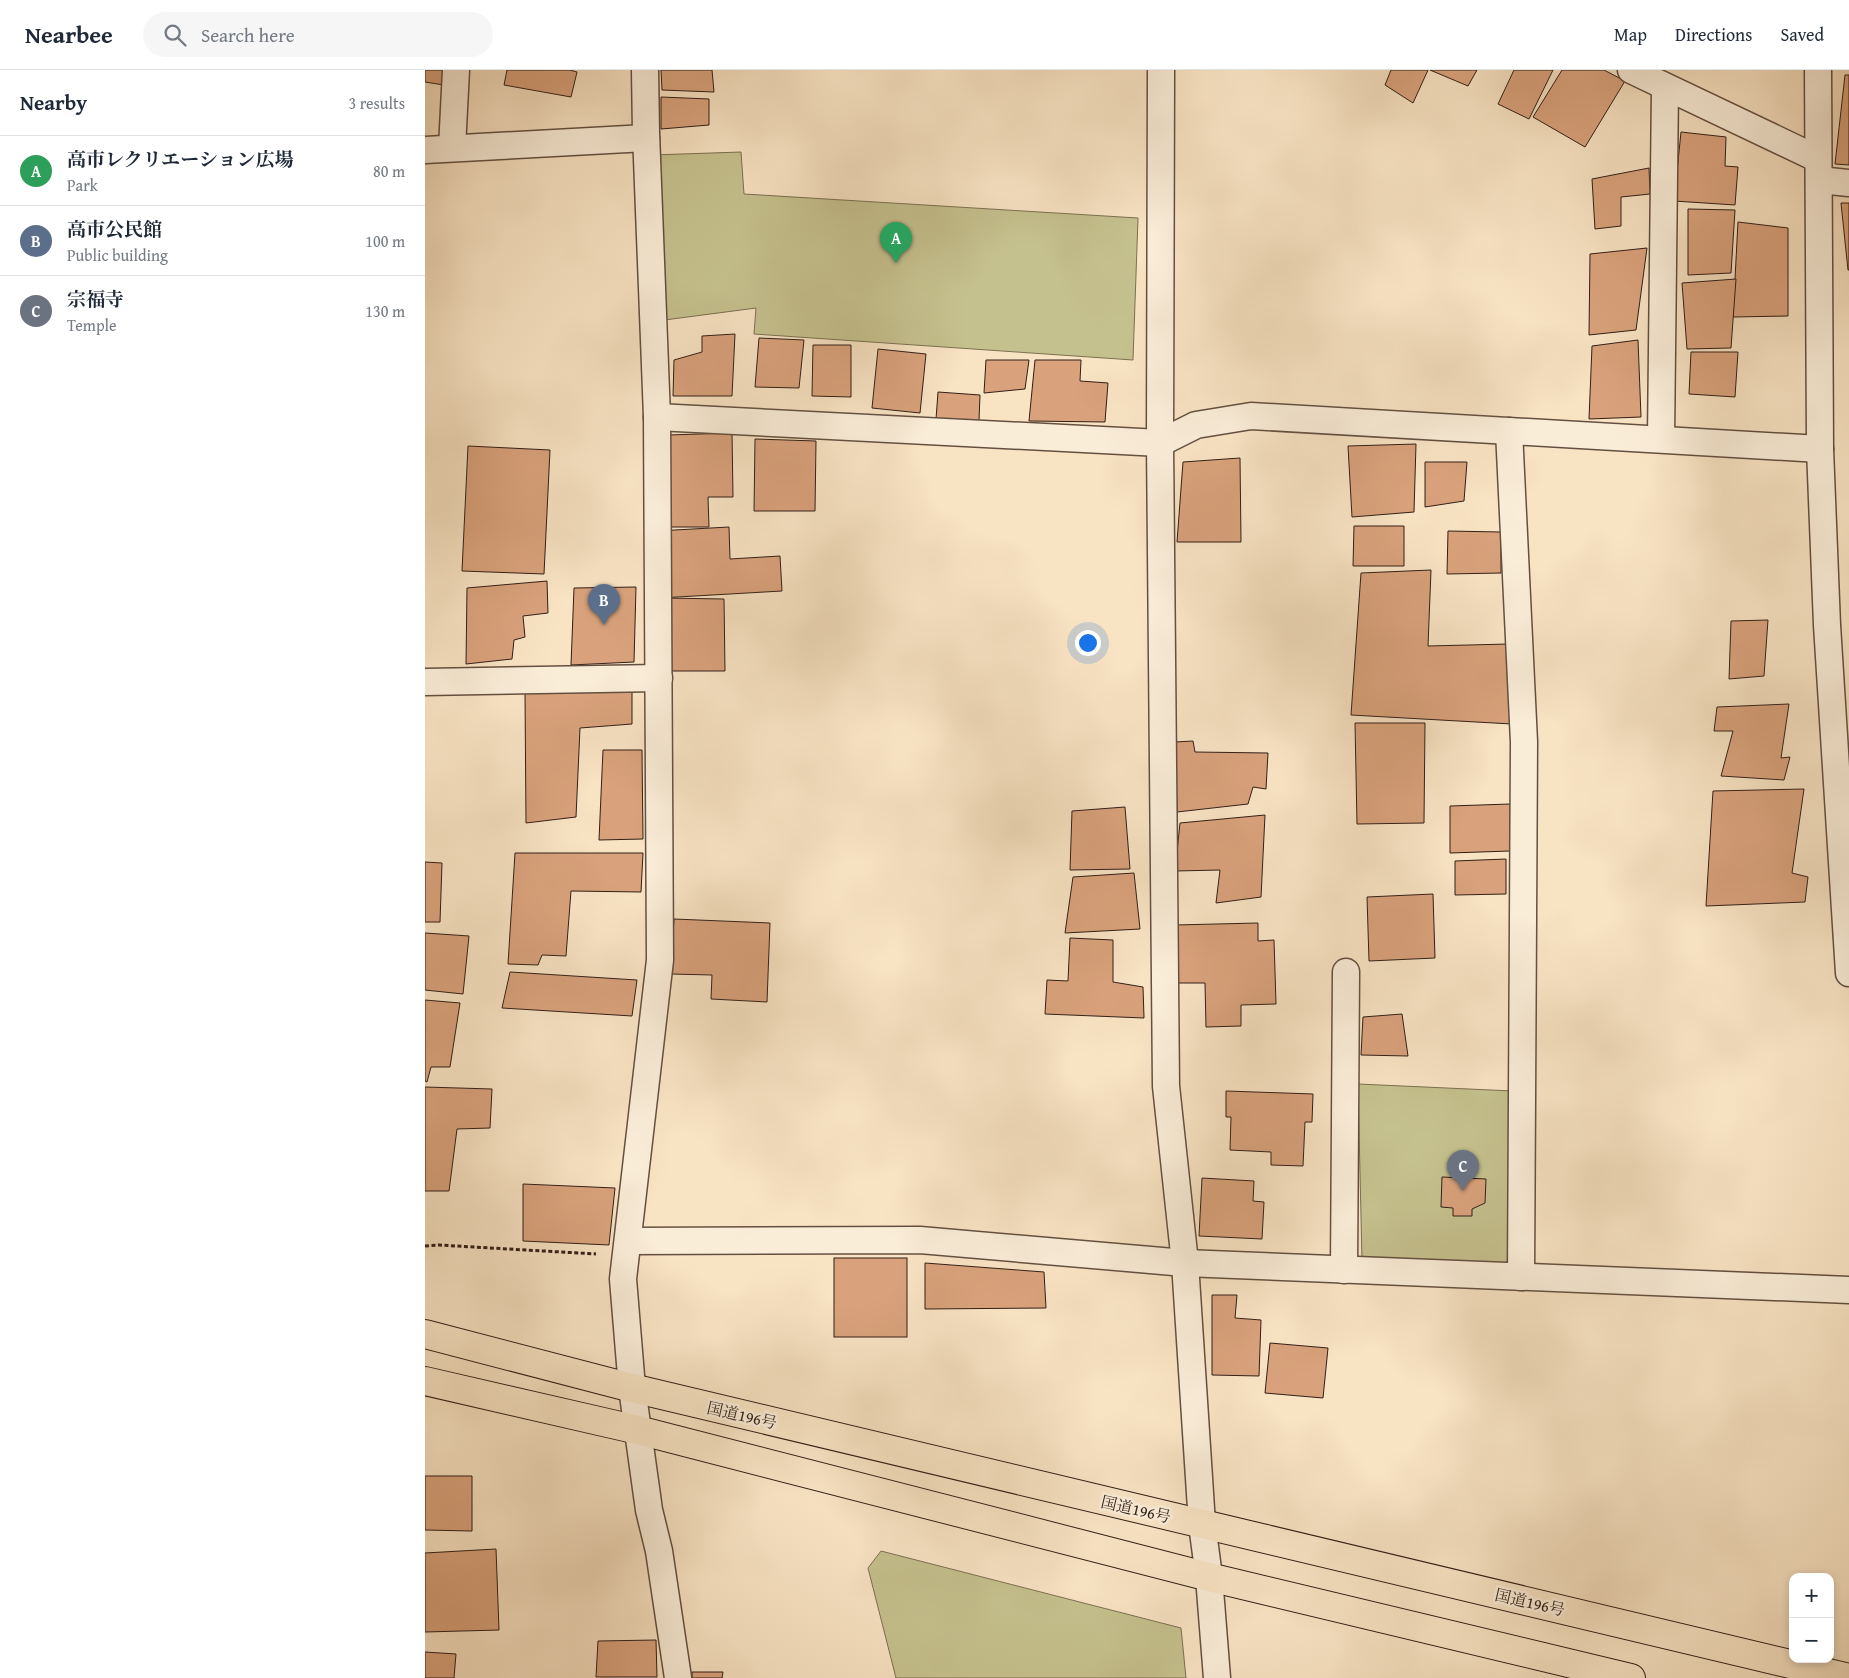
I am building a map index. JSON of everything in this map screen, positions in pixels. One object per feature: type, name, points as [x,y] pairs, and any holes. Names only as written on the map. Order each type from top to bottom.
[{"type":"highway","name":"国道196号","points":[[425,1334],[632,1388],[1849,1678]]},
{"type":"highway","points":[[425,1381],[638,1430],[1209,1577],[1631,1678]]},
{"type":"street","points":[[452,148],[456,70]]},
{"type":"street","points":[[645,70],[657,417],[660,960],[623,1279],[632,1388],[649,1510],[659,1551],[678,1678]]},
{"type":"street","points":[[1161,70],[1159,443],[1166,1086],[1185,1263],[1202,1524],[1209,1577],[1217,1678]]},
{"type":"street","points":[[1631,70],[1665,86],[1819,170],[1849,183]]},
{"type":"street","points":[[1818,70],[1820,449],[1838,626],[1849,973]]},
{"type":"street","points":[[1661,439],[1665,86]]},
{"type":"street","points":[[425,150],[646,138]]},
{"type":"street","points":[[657,417],[1159,443],[1196,425],[1251,416],[1820,449]]},
{"type":"street","points":[[1509,431],[1524,742],[1521,1277]]},
{"type":"street","points":[[425,682],[659,678]]},
{"type":"street","points":[[1344,1270],[1347,972]]},
{"type":"street","points":[[627,1248],[920,1240],[1185,1263],[1849,1290]]},
{"type":"path","points":[[425,1246],[627,1248]]},
{"type":"shaded area","points":[[741,152],[744,194],[1138,218],[1133,360],[754,334],[756,308],[657,321],[652,155]]},
{"type":"shaded area","points":[[1358,1084],[1513,1091],[1510,1255],[1503,1269],[1362,1261]]},
{"type":"shaded area","points":[[881,1551],[1181,1628],[1186,1678],[896,1678],[868,1568]]},
{"type":"building","points":[[425,70],[452,70],[450,86],[425,82]]},
{"type":"building","points":[[507,70],[570,70],[577,72],[571,97],[504,85]]},
{"type":"building","points":[[661,70],[712,70],[714,92],[662,90]]},
{"type":"building","points":[[1391,70],[1428,70],[1413,103],[1385,85]]},
{"type":"building","points":[[1430,70],[1477,70],[1468,86]]},
{"type":"building","points":[[1514,70],[1553,70],[1529,119],[1498,104]]},
{"type":"building","points":[[1562,70],[1604,70],[1625,81],[1585,147],[1533,117]]},
{"type":"building","points":[[1845,75],[1849,75],[1849,165],[1835,164]]},
{"type":"building","points":[[661,97],[709,99],[709,125],[661,129]]},
{"type":"building","points":[[1681,132],[1726,137],[1725,166],[1738,167],[1735,205],[1674,201]]},
{"type":"building","points":[[1649,168],[1650,194],[1621,197],[1621,226],[1595,229],[1592,179]]},
{"type":"building","points":[[1841,203],[1849,203],[1849,270],[1848,270]]},
{"type":"building","points":[[1688,209],[1735,210],[1731,273],[1688,275]]},
{"type":"building","points":[[1738,222],[1788,228],[1788,316],[1733,317]]},
{"type":"building","points":[[1647,248],[1636,330],[1589,335],[1590,254]]},
{"type":"building","points":[[1736,279],[1731,348],[1687,349],[1682,283]]},
{"type":"building","points":[[735,334],[732,396],[673,396],[674,360],[702,352],[702,336]]},
{"type":"building","points":[[759,338],[804,340],[799,388],[755,387]]},
{"type":"building","points":[[1638,340],[1641,417],[1589,419],[1592,346]]},
{"type":"building","points":[[813,345],[851,345],[851,397],[812,396]]},
{"type":"building","points":[[878,349],[926,354],[920,413],[872,408]]},
{"type":"building","points":[[1691,352],[1738,352],[1735,397],[1689,394]]},
{"type":"building","points":[[986,360],[1029,360],[1025,389],[984,393]]},
{"type":"building","points":[[1035,360],[1081,360],[1080,381],[1108,383],[1105,422],[1029,421]]},
{"type":"building","points":[[938,392],[980,395],[979,421],[936,419]]},
{"type":"building","points":[[732,433],[733,497],[708,497],[709,527],[670,527],[668,435]]},
{"type":"building","points":[[755,439],[816,441],[815,511],[754,511]]},
{"type":"building","points":[[1416,444],[1414,512],[1352,517],[1348,446]]},
{"type":"building","points":[[468,446],[550,450],[544,574],[462,571]]},
{"type":"building","points":[[1240,458],[1241,542],[1177,542],[1183,462]]},
{"type":"building","points":[[1425,462],[1467,462],[1464,501],[1425,507]]},
{"type":"building","points":[[1354,526],[1404,526],[1404,566],[1353,566]]},
{"type":"building","points":[[729,527],[730,559],[780,556],[782,591],[660,598],[657,531]]},
{"type":"building","points":[[1448,531],[1501,532],[1501,573],[1447,574]]},
{"type":"building","points":[[1431,570],[1428,646],[1509,644],[1512,724],[1351,715],[1361,573]]},
{"type":"building","points":[[547,581],[548,613],[523,616],[525,637],[514,640],[512,659],[466,664],[467,588]]},
{"type":"building","points":[[636,587],[634,662],[571,665],[574,588]]},
{"type":"building","points":[[665,598],[724,599],[725,671],[666,671]]},
{"type":"building","points":[[1768,620],[1764,676],[1729,679],[1731,621]]},
{"type":"building","points":[[632,690],[632,724],[580,728],[576,817],[526,823],[525,693]]},
{"type":"building","points":[[1789,704],[1781,758],[1790,757],[1784,780],[1721,776],[1733,731],[1714,731],[1717,707]]},
{"type":"building","points":[[1355,723],[1425,723],[1424,823],[1357,824]]},
{"type":"building","points":[[1193,741],[1195,752],[1268,753],[1266,789],[1253,787],[1248,804],[1177,812],[1175,742]]},
{"type":"building","points":[[603,750],[642,750],[643,839],[599,840]]},
{"type":"building","points":[[1804,789],[1792,873],[1808,877],[1805,902],[1706,906],[1713,791]]},
{"type":"building","points":[[1510,804],[1510,851],[1450,853],[1450,806]]},
{"type":"building","points":[[1125,807],[1130,869],[1070,870],[1072,811]]},
{"type":"building","points":[[1265,815],[1261,897],[1216,903],[1220,870],[1175,871],[1180,823]]},
{"type":"building","points":[[515,853],[643,853],[641,892],[571,891],[566,956],[542,955],[538,965],[508,964]]},
{"type":"building","points":[[1506,859],[1506,894],[1455,895],[1455,861]]},
{"type":"building","points":[[425,862],[442,863],[440,922],[425,922]]},
{"type":"building","points":[[1134,873],[1140,929],[1065,933],[1073,877]]},
{"type":"building","points":[[1433,894],[1435,958],[1369,961],[1367,897]]},
{"type":"building","points":[[674,919],[770,923],[767,1002],[711,999],[712,975],[671,974]]},
{"type":"building","points":[[1258,923],[1258,941],[1274,940],[1276,1004],[1241,1005],[1241,1026],[1206,1027],[1205,983],[1176,983],[1175,925]]},
{"type":"building","points":[[425,933],[469,936],[463,994],[425,990]]},
{"type":"building","points":[[1070,938],[1113,940],[1113,982],[1143,987],[1144,1018],[1045,1014],[1047,980],[1068,981]]},
{"type":"building","points":[[510,972],[637,980],[632,1016],[502,1008]]},
{"type":"building","points":[[425,1000],[460,1003],[450,1067],[431,1067],[427,1082],[425,1081]]},
{"type":"building","points":[[1402,1014],[1408,1056],[1361,1055],[1363,1017]]},
{"type":"building","points":[[425,1087],[492,1089],[490,1128],[457,1129],[449,1191],[425,1191]]},
{"type":"building","points":[[1226,1091],[1313,1094],[1312,1122],[1305,1122],[1303,1166],[1271,1165],[1271,1152],[1230,1150],[1231,1117],[1226,1117]]},
{"type":"building","points":[[1442,1177],[1486,1179],[1485,1203],[1472,1209],[1472,1216],[1453,1216],[1453,1208],[1441,1207]]},
{"type":"building","points":[[1202,1178],[1254,1181],[1253,1201],[1264,1202],[1262,1239],[1199,1236]]},
{"type":"building","points":[[523,1184],[615,1188],[609,1245],[523,1241]]},
{"type":"building","points":[[834,1258],[907,1258],[907,1337],[834,1337]]},
{"type":"building","points":[[925,1263],[1044,1272],[1046,1308],[925,1309]]},
{"type":"building","points":[[1212,1295],[1237,1295],[1235,1318],[1261,1320],[1259,1376],[1212,1375]]},
{"type":"building","points":[[1270,1343],[1328,1348],[1323,1398],[1265,1393]]},
{"type":"building","points":[[425,1476],[472,1476],[472,1531],[425,1530]]},
{"type":"building","points":[[496,1549],[499,1630],[425,1632],[425,1553]]},
{"type":"building","points":[[656,1640],[657,1677],[596,1677],[598,1641]]},
{"type":"building","points":[[425,1652],[456,1654],[454,1678],[425,1678]]},
{"type":"building","points":[[692,1672],[723,1672],[722,1678],[692,1678]]},
{"type":"place","name":"高市レクリエーション広場","points":[[896,263]]},
{"type":"place","name":"高市公民館","points":[[604,625]]},
{"type":"place","name":"宗福寺","points":[[1463,1191]]}]
